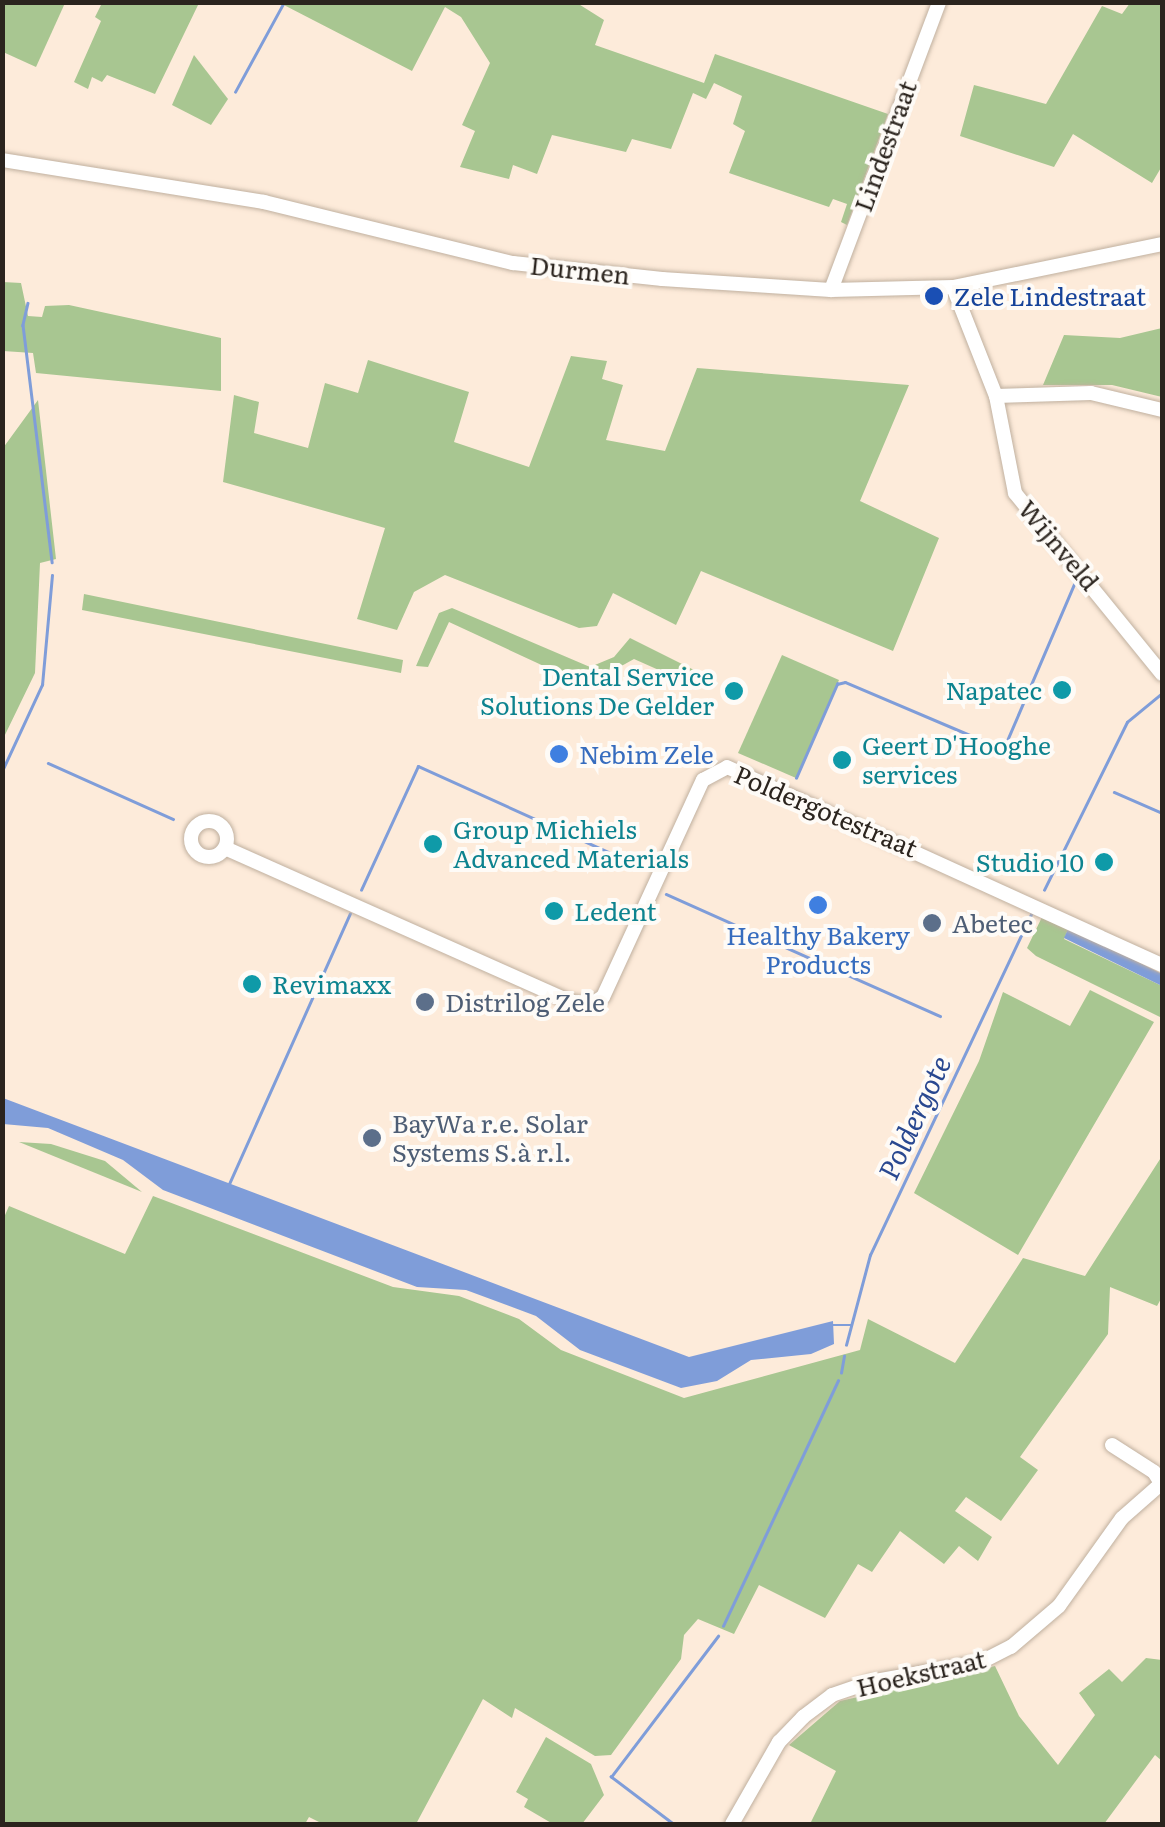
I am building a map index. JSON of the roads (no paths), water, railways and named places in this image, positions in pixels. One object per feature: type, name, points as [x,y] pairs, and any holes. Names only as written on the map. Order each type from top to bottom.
[{"type":"street","name":"Lindestraat","points":[[831,290],[939,2]]},
{"type":"street","name":"Durmen","points":[[2,160],[260,201],[513,263],[831,290],[952,287],[1162,244]]},
{"type":"street","name":"Wijnveld","points":[[952,287],[996,396],[1015,493],[1024,510],[1162,674]]},
{"type":"street","points":[[996,396],[1091,393],[1162,410]]},
{"type":"street","name":"Poldergotestraat","points":[[225,848],[568,1001],[590,1005],[604,997],[704,780],[727,767],[1162,965]]},
{"type":"street","name":"Hoekstraat","points":[[732,1824],[779,1742],[802,1717],[832,1695],[870,1682],[981,1662],[1011,1647],[1058,1606],[1122,1518],[1162,1483],[1154,1472],[1112,1445]]},
{"type":"water","points":[[1069,927],[1162,974],[1162,986],[1064,938]]},
{"type":"water","points":[[3,1098],[689,1357],[833,1321],[834,1344],[811,1354],[751,1360],[717,1381],[681,1388],[580,1350],[536,1316],[466,1290],[417,1287],[163,1190],[123,1160],[48,1128],[3,1124]]},
{"type":"waterway","points":[[235,92],[284,2]]},
{"type":"waterway","points":[[28,303],[23,325],[52,562]]},
{"type":"waterway","points":[[2,771],[42,685],[52,575]]},
{"type":"waterway","points":[[796,778],[837,684],[845,682],[996,746],[1006,743],[1076,580]]},
{"type":"waterway","name":"Poldergote","points":[[1044,890],[1127,722],[1161,694]]},
{"type":"waterway","points":[[48,763],[173,819]]},
{"type":"waterway","points":[[361,890],[418,766],[637,865]]},
{"type":"waterway","points":[[1114,792],[1162,813]]},
{"type":"waterway","points":[[666,894],[940,1016]]},
{"type":"waterway","name":"Poldergote","points":[[846,1345],[870,1255],[1032,913]]},
{"type":"waterway","points":[[229,1184],[350,914]]},
{"type":"waterway","points":[[833,1325],[851,1325]]},
{"type":"waterway","name":"Poldergote","points":[[841,1373],[844,1356]]},
{"type":"waterway","name":"Poldergote","points":[[723,1626],[838,1381]]},
{"type":"waterway","name":"Poldergote","points":[[673,1824],[611,1777],[718,1636]]},
{"type":"place","name":"Zele Lindestraat","points":[[934,296]]},
{"type":"place","name":"Napatec","points":[[1062,690]]},
{"type":"place","name":"Dental Service Solutions De Gelder","points":[[734,691]]},
{"type":"place","name":"Nebim Zele","points":[[559,754]]},
{"type":"place","name":"Geert D'Hooghe services","points":[[842,760]]},
{"type":"place","name":"Group Michiels Advanced Materials","points":[[433,844]]},
{"type":"place","name":"Studio 10","points":[[1104,862]]},
{"type":"place","name":"Healthy Bakery Products","points":[[818,905]]},
{"type":"place","name":"Ledent","points":[[554,911]]},
{"type":"place","name":"Abetec","points":[[932,923]]},
{"type":"place","name":"Revimaxx","points":[[252,984]]},
{"type":"place","name":"Distrilog Zele","points":[[425,1002]]},
{"type":"place","name":"BayWa r.e. Solar Systems S.à r.l.","points":[[372,1138]]}]
